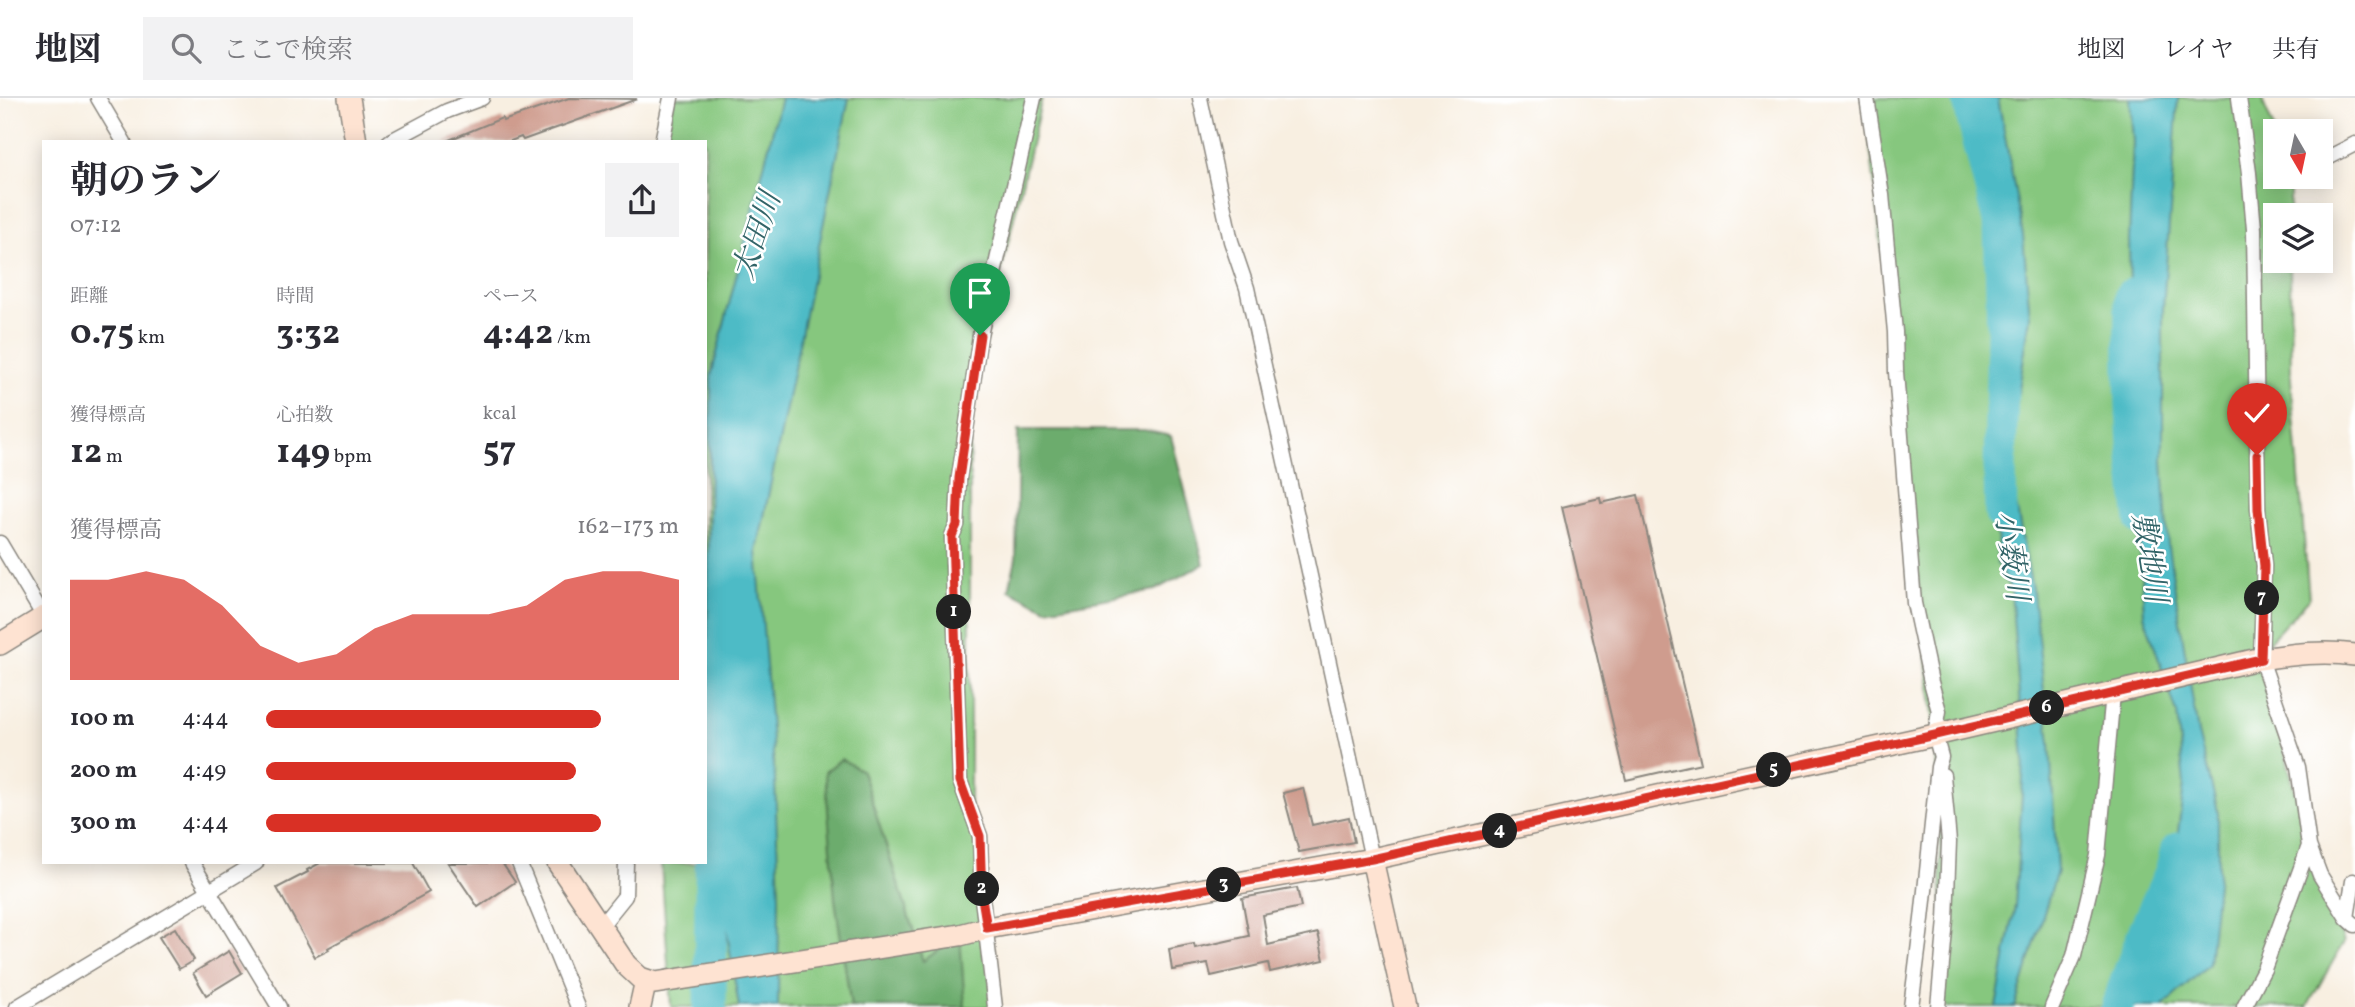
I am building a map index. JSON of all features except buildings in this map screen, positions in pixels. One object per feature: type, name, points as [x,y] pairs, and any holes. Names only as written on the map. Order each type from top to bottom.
[{"type":"street","points":[[98,98],[123,140]]},
{"type":"street","points":[[349,98],[356,140]]},
{"type":"street","points":[[393,140],[447,111],[482,98]]},
{"type":"street","points":[[662,140],[671,98]]},
{"type":"street","points":[[995,1007],[982,898],[980,836],[960,781],[952,536],[957,525],[959,478],[980,335],[1034,98]]},
{"type":"street","points":[[1200,98],[1231,241],[1247,288],[1405,1007]]},
{"type":"street","points":[[1867,98],[1881,183],[1895,332],[1914,603],[1939,711],[1935,735],[1941,757],[1949,842],[1946,920],[1938,1007]]},
{"type":"street","points":[[2239,98],[2254,229],[2258,509],[2264,566],[2257,660],[2298,767],[2309,846],[2320,875],[2351,922]]},
{"type":"street","points":[[2333,155],[2355,144]]},
{"type":"street","points":[[0,543],[42,614]]},
{"type":"street","points":[[0,644],[42,618]]},
{"type":"street","points":[[559,864],[626,965],[640,978],[650,981],[961,935],[987,928],[1372,859],[1935,735],[2257,660],[2301,652],[2331,651],[2355,655]]},
{"type":"street","points":[[2052,1007],[2074,956],[2098,855],[2114,692]]},
{"type":"street","points":[[1911,1007],[1941,757]]},
{"type":"street","points":[[2244,1007],[2264,969],[2309,846]]},
{"type":"street","points":[[193,864],[279,1007]]},
{"type":"street","points":[[17,1007],[254,864]]},
{"type":"street","points":[[519,864],[578,1007]]},
{"type":"street","points":[[600,927],[625,895],[626,864]]},
{"type":"street","points":[[2351,922],[2353,881]]},
{"type":"street","points":[[640,1007],[650,981]]},
{"type":"green space","points":[[673,98],[1042,98],[970,406],[970,828],[980,836],[998,1007],[671,1007],[661,864],[707,864],[707,140],[665,140]]},
{"type":"green space","points":[[1865,98],[2261,98],[2270,119],[2263,119],[2263,189],[2290,189],[2290,203],[2263,203],[2263,273],[2290,273],[2291,378],[2309,599],[2261,650],[2261,659],[2309,846],[2344,942],[2307,1007],[1935,1007],[1944,947],[1935,735]]},
{"type":"green space","points":[[1018,430],[1144,430],[1171,436],[1204,564],[1155,590],[1047,609],[1009,590],[1016,558]]},
{"type":"green space","points":[[841,759],[862,771],[923,961],[960,935],[965,1007],[851,1007],[835,899],[825,772]]},
{"type":"water","points":[[781,98],[849,98],[757,551],[775,779],[779,897],[778,1007],[739,1007],[722,902],[707,663],[711,376]]},
{"type":"water","points":[[1968,98],[1998,98],[2023,235],[2030,317],[2008,462],[2033,594],[2050,743],[2057,871],[2015,1007],[1996,1007],[2015,906],[2024,761],[2011,590],[1997,564],[2003,307],[1990,170]]},
{"type":"water","points":[[2130,98],[2178,98],[2163,309],[2163,460],[2168,547],[2198,733],[2218,811],[2218,873],[2209,964],[2162,1007],[2117,1007],[2174,863],[2184,784],[2177,714],[2144,615],[2132,408],[2129,240],[2133,142]]},
{"type":"waterway","name":"小薮川","points":[[1968,98],[2000,225],[2003,328],[2001,514]]},
{"type":"waterway","name":"敷地川","points":[[2131,295],[2132,408],[2142,520]]},
{"type":"waterway","name":"太田川","points":[[710,1007],[713,702]]},
{"type":"waterway","name":"敷地川","points":[[2117,1007],[2145,930],[2171,872],[2177,849]]},
{"type":"route","points":[[980,335],[959,478],[957,525],[952,536],[960,781],[980,836],[982,898],[987,928],[1372,859],[1935,735],[2261,659],[2264,566],[2258,509],[2257,455]]}]
